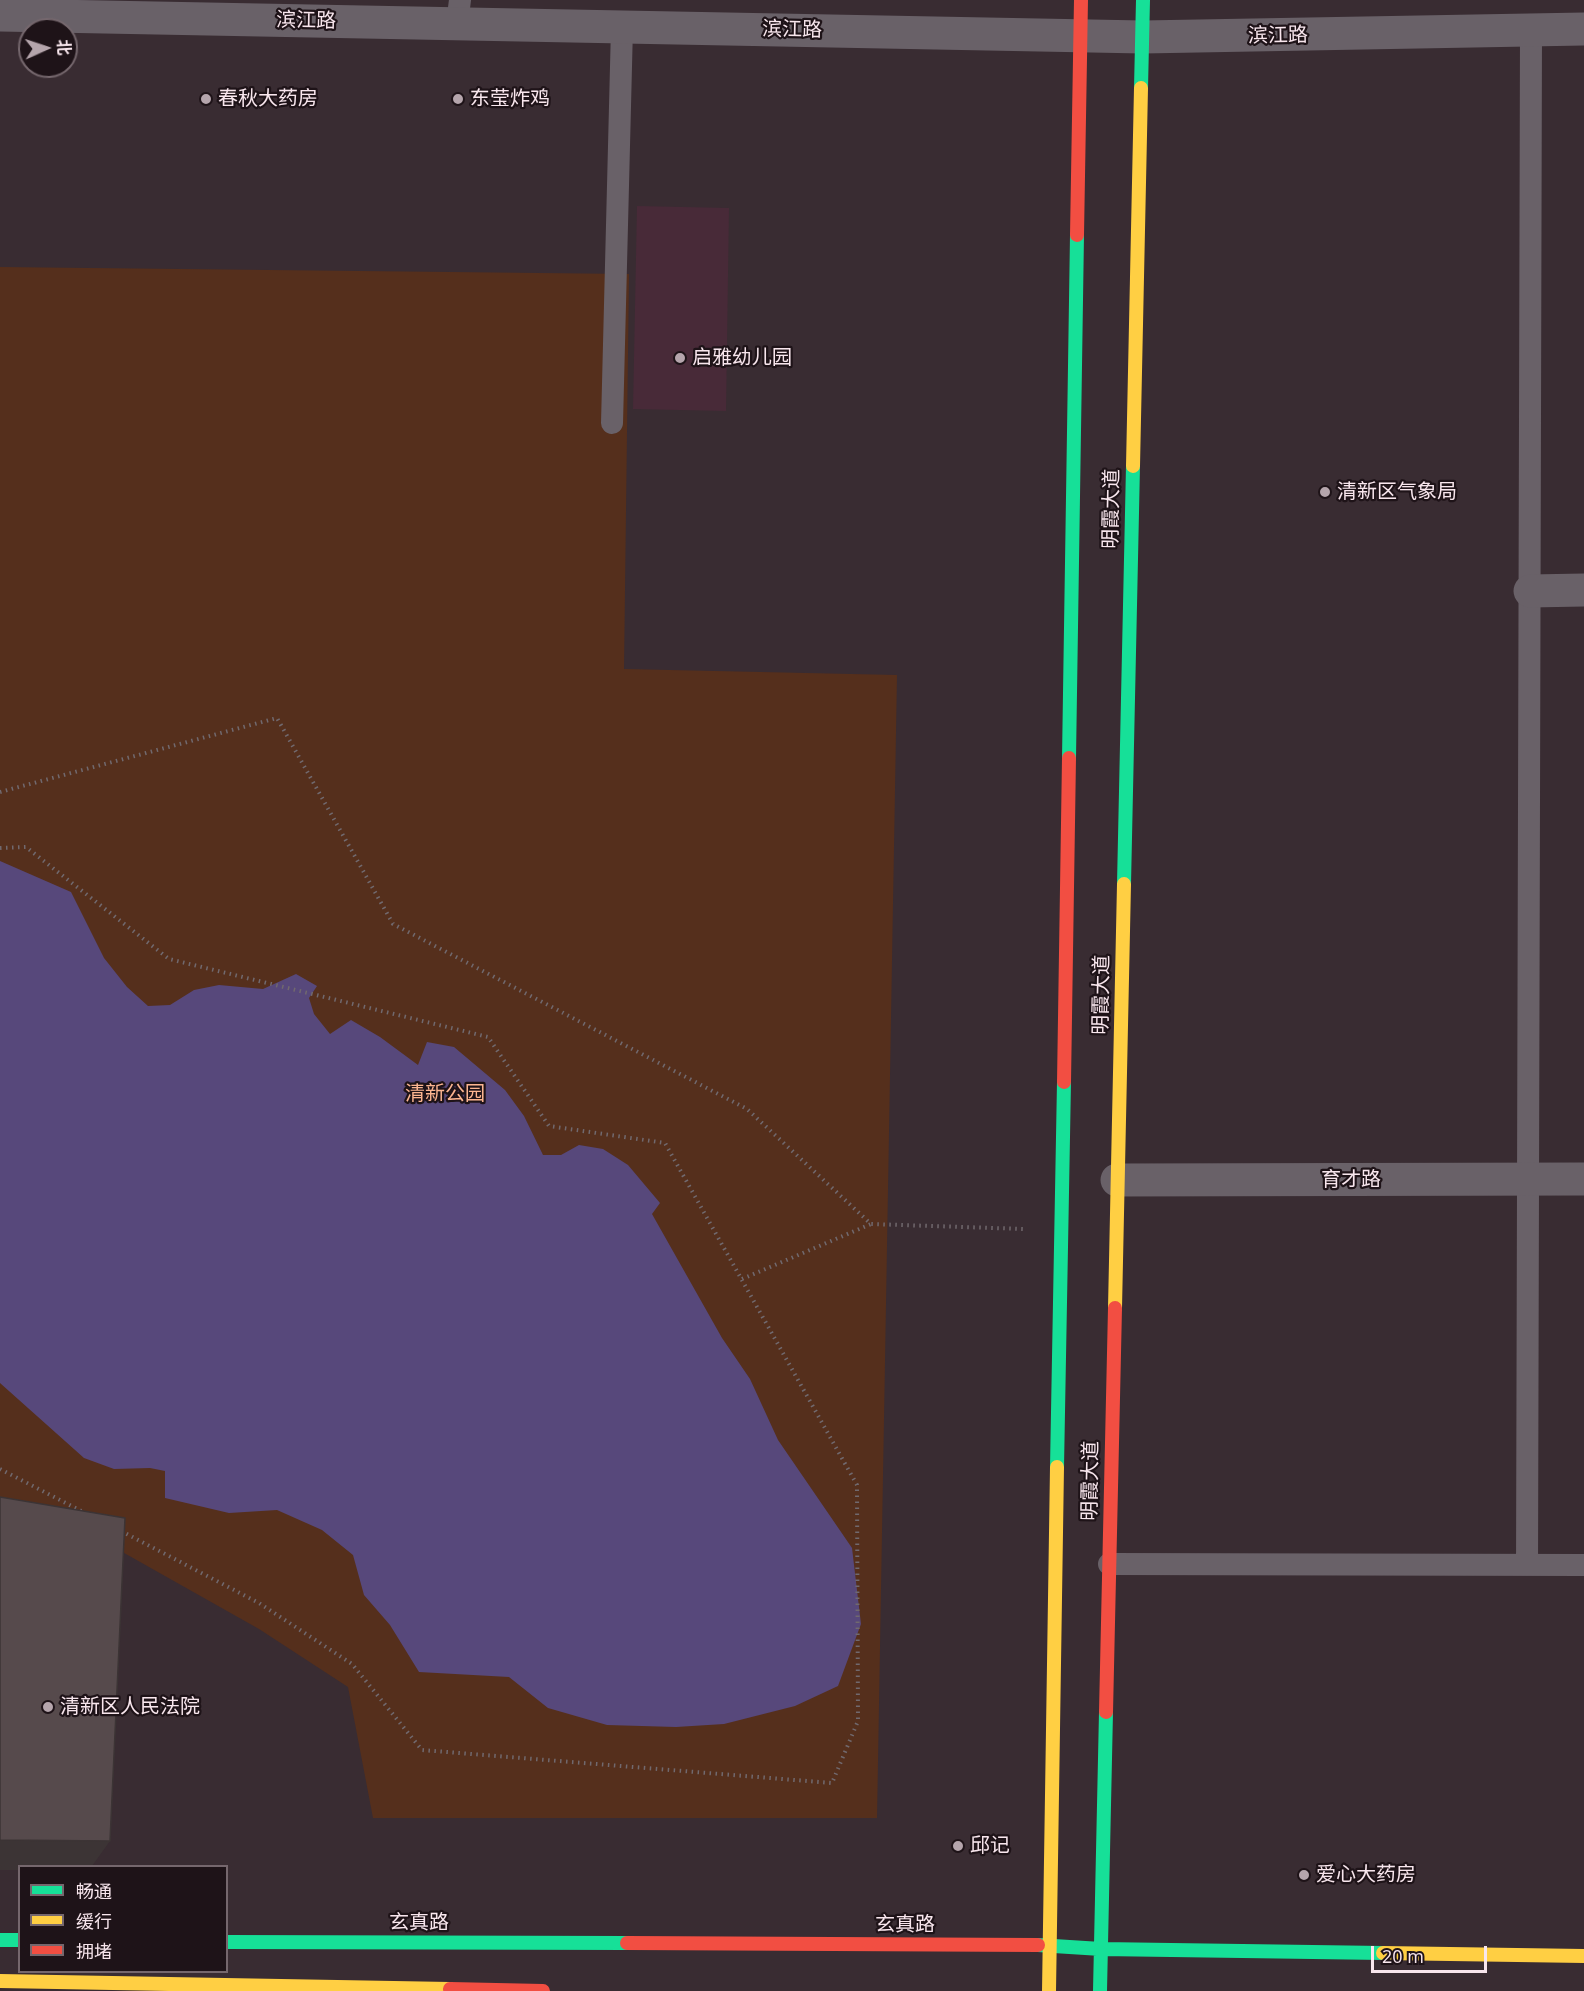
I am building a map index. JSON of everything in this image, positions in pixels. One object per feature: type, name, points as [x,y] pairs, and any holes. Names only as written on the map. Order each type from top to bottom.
[{"type":"main road","name":"明霞大道","points":[[1048,1991],[1081,0]]},
{"type":"main road","name":"明霞大道","points":[[1100,1991],[1143,0]]},
{"type":"main road","points":[[0,1940],[18,1940]]},
{"type":"main road","name":"玄真路","points":[[228,1942],[1050,1945],[1101,1949],[1584,1956]]},
{"type":"main road","points":[[0,1981],[543,1991]]},
{"type":"street","name":"滨江路","points":[[0,15],[459,12],[622,27],[1143,37],[1584,29]]},
{"type":"street","points":[[1530,591],[1584,590]]},
{"type":"street","name":"育才路","points":[[1117,1180],[1584,1179]]},
{"type":"lane","points":[[612,423],[622,27]]},
{"type":"lane","points":[[1527,1565],[1531,31]]},
{"type":"lane","points":[[1109,1564],[1584,1565]]},
{"type":"path","points":[[0,792],[277,718],[393,924],[747,1109],[871,1224]]},
{"type":"path","points":[[0,848],[26,847],[169,959],[488,1037],[549,1126],[665,1143],[857,1485],[858,1721],[832,1784],[422,1750],[352,1664],[259,1603],[114,1528]]},
{"type":"path","points":[[742,1280],[871,1224],[1061,1228]]},
{"type":"path","points":[[0,1469],[93,1517]]},
{"type":"shaded area","name":"启雅幼儿园","points":[[637,206],[729,208],[726,411],[633,409]]},
{"type":"shaded area","points":[[0,861],[71,892],[104,958],[127,987],[148,1006],[170,1005],[194,990],[219,985],[263,989],[296,974],[317,986],[309,998],[314,1014],[330,1034],[351,1020],[380,1037],[418,1065],[427,1042],[454,1047],[505,1090],[524,1116],[543,1155],[561,1155],[579,1145],[603,1149],[628,1165],[660,1203],[652,1214],[722,1338],[750,1379],[778,1440],[852,1548],[861,1624],[838,1686],[795,1706],[724,1724],[676,1727],[607,1725],[548,1708],[509,1677],[419,1672],[390,1625],[364,1595],[353,1555],[322,1530],[277,1510],[229,1513],[165,1498],[165,1471],[150,1468],[114,1469],[84,1458],[0,1383]]},
{"type":"green space","name":"清新公园","points":[[0,267],[629,274],[624,669],[897,675],[877,1818],[373,1818],[348,1687],[259,1629],[94,1536],[0,1512]]},
{"type":"building","name":"清新区人民法院","points":[[0,1497],[125,1518],[110,1841],[0,1840]]},
{"type":"traffic: fast","points":[[1141,88],[1143,0]]},
{"type":"traffic: fast","points":[[1069,758],[1077,235]]},
{"type":"traffic: fast","points":[[1124,884],[1133,466]]},
{"type":"traffic: fast","points":[[1057,1467],[1064,1082]]},
{"type":"traffic: fast","points":[[1100,1991],[1106,1712]]},
{"type":"traffic: fast","points":[[0,1940],[18,1940]]},
{"type":"traffic: fast","points":[[228,1942],[627,1943]]},
{"type":"traffic: fast","points":[[1038,1945],[1101,1949],[1383,1953]]},
{"type":"traffic: slow","points":[[1133,466],[1141,88]]},
{"type":"traffic: slow","points":[[1115,1308],[1124,884]]},
{"type":"traffic: slow","points":[[1049,1991],[1057,1467]]},
{"type":"traffic: slow","points":[[1383,1953],[1584,1956]]},
{"type":"traffic: slow","points":[[0,1981],[450,1989]]},
{"type":"traffic: jam","points":[[1077,235],[1081,0]]},
{"type":"traffic: jam","points":[[1064,1082],[1069,758]]},
{"type":"traffic: jam","points":[[1106,1712],[1115,1308]]},
{"type":"traffic: jam","points":[[627,1943],[1038,1945]]},
{"type":"traffic: jam","points":[[450,1989],[543,1991]]},
{"type":"place","name":"春秋大药房","points":[[206,99]]},
{"type":"place","name":"东莹炸鸡","points":[[458,99]]},
{"type":"place","name":"启雅幼儿园","points":[[680,358]]},
{"type":"place","name":"清新区气象局","points":[[1325,492]]},
{"type":"place","name":"清新区人民法院","points":[[48,1707]]},
{"type":"place","name":"邱记","points":[[958,1846]]},
{"type":"place","name":"爱心大药房","points":[[1304,1875]]}]
